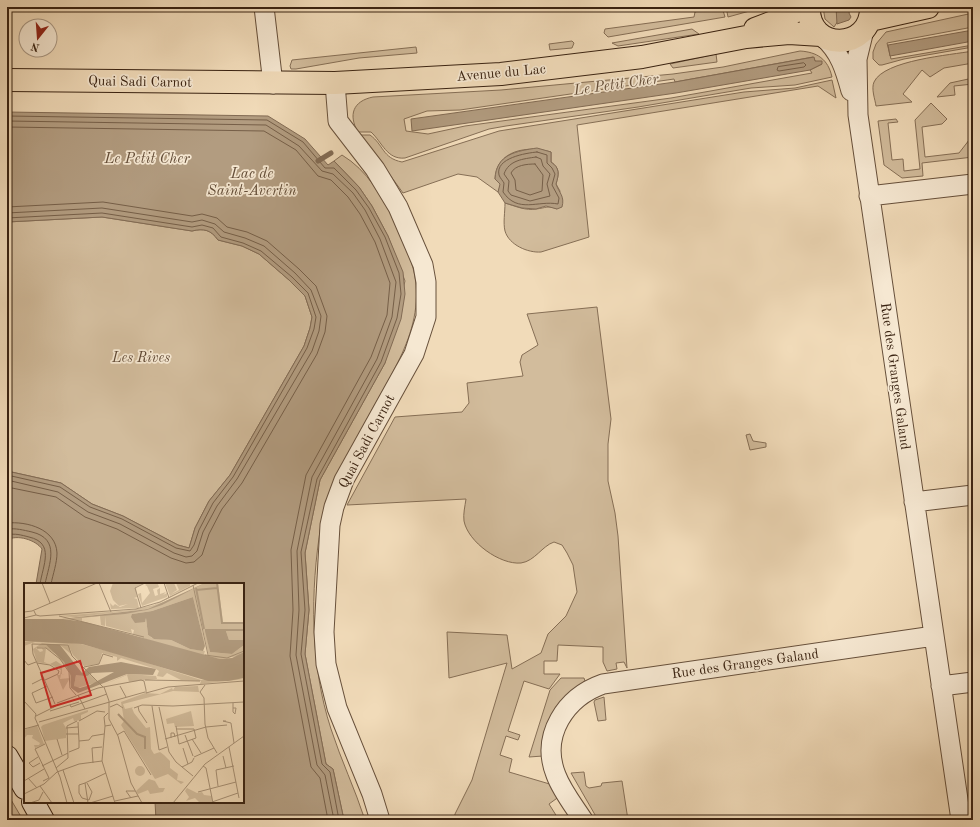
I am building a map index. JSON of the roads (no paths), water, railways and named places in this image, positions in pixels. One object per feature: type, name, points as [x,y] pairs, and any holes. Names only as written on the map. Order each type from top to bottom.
[{"type":"main road","name":"Avenue du Lac","points":[[728,39],[786,17],[801,7]]},
{"type":"main road","points":[[809,7],[809,15],[812,24],[822,36]]},
{"type":"main road","points":[[868,19],[928,7]]},
{"type":"main road","name":"Avenue du Lac","points":[[273,84],[335,83],[502,74],[642,57],[728,39],[789,33],[822,36],[836,41],[845,41],[854,38],[868,19]]},
{"type":"main road","name":"Quai Sadi Carnot","points":[[7,80],[273,84]]},
{"type":"street","points":[[264,7],[273,84]]},
{"type":"street","name":"Rue des Granges Galand","points":[[868,19],[857,59],[856,82],[858,115],[961,820]]},
{"type":"street","name":"Rue des Granges Galand","points":[[822,36],[834,46],[842,61],[858,115]]},
{"type":"street","name":"Quai Sadi Carnot","points":[[335,83],[338,121],[375,169],[398,207],[422,265],[426,282],[426,317],[414,354],[344,480],[334,507],[330,525],[324,632],[326,664],[337,708],[372,794],[380,820]]},
{"type":"street","points":[[869,196],[973,184]]},
{"type":"street","points":[[914,502],[973,495]]},
{"type":"street","name":"Rue des Granges Galand","points":[[583,820],[556,776],[552,760],[552,744],[556,727],[561,715],[569,705],[589,689],[604,684],[934,636]]},
{"type":"street","points":[[941,686],[973,682]]},
{"type":"street","points":[[7,757],[24,786]]},
{"type":"street","points":[[34,803],[43,820]]},
{"type":"water","points":[[836,7],[851,7],[849,13],[851,17],[849,20],[837,24]]},
{"type":"water","points":[[973,30],[973,41],[890,56],[888,45]]},
{"type":"water","points":[[814,57],[815,61],[822,61],[822,64],[810,70],[676,93],[412,131],[411,119],[675,82]]},
{"type":"water","name":"Lac de Saint-Avertin","points":[[7,112],[268,116],[305,139],[328,165],[334,161],[359,187],[372,206],[388,236],[403,272],[405,294],[401,319],[385,363],[320,480],[305,553],[309,610],[305,654],[326,764],[333,769],[344,820],[156,820],[155,803],[244,803],[244,583],[36,583],[42,549],[35,543],[26,539],[11,538],[7,540],[7,471],[61,483],[92,504],[123,516],[178,545],[189,548],[195,528],[209,501],[230,475],[304,346],[312,317],[305,296],[259,254],[242,246],[218,240],[213,234],[204,230],[192,231],[102,217],[7,222]]},
{"type":"water","points":[[537,148],[551,152],[551,162],[557,169],[558,174],[556,184],[563,203],[562,207],[557,209],[546,206],[536,209],[522,208],[505,203],[498,192],[500,184],[495,179],[496,171],[503,159],[515,153]]},
{"type":"waterway","name":"Le Petit Cher","points":[[318,161],[331,153]]},
{"type":"park label","name":"Les Rives","points":[[141,357]]}]
